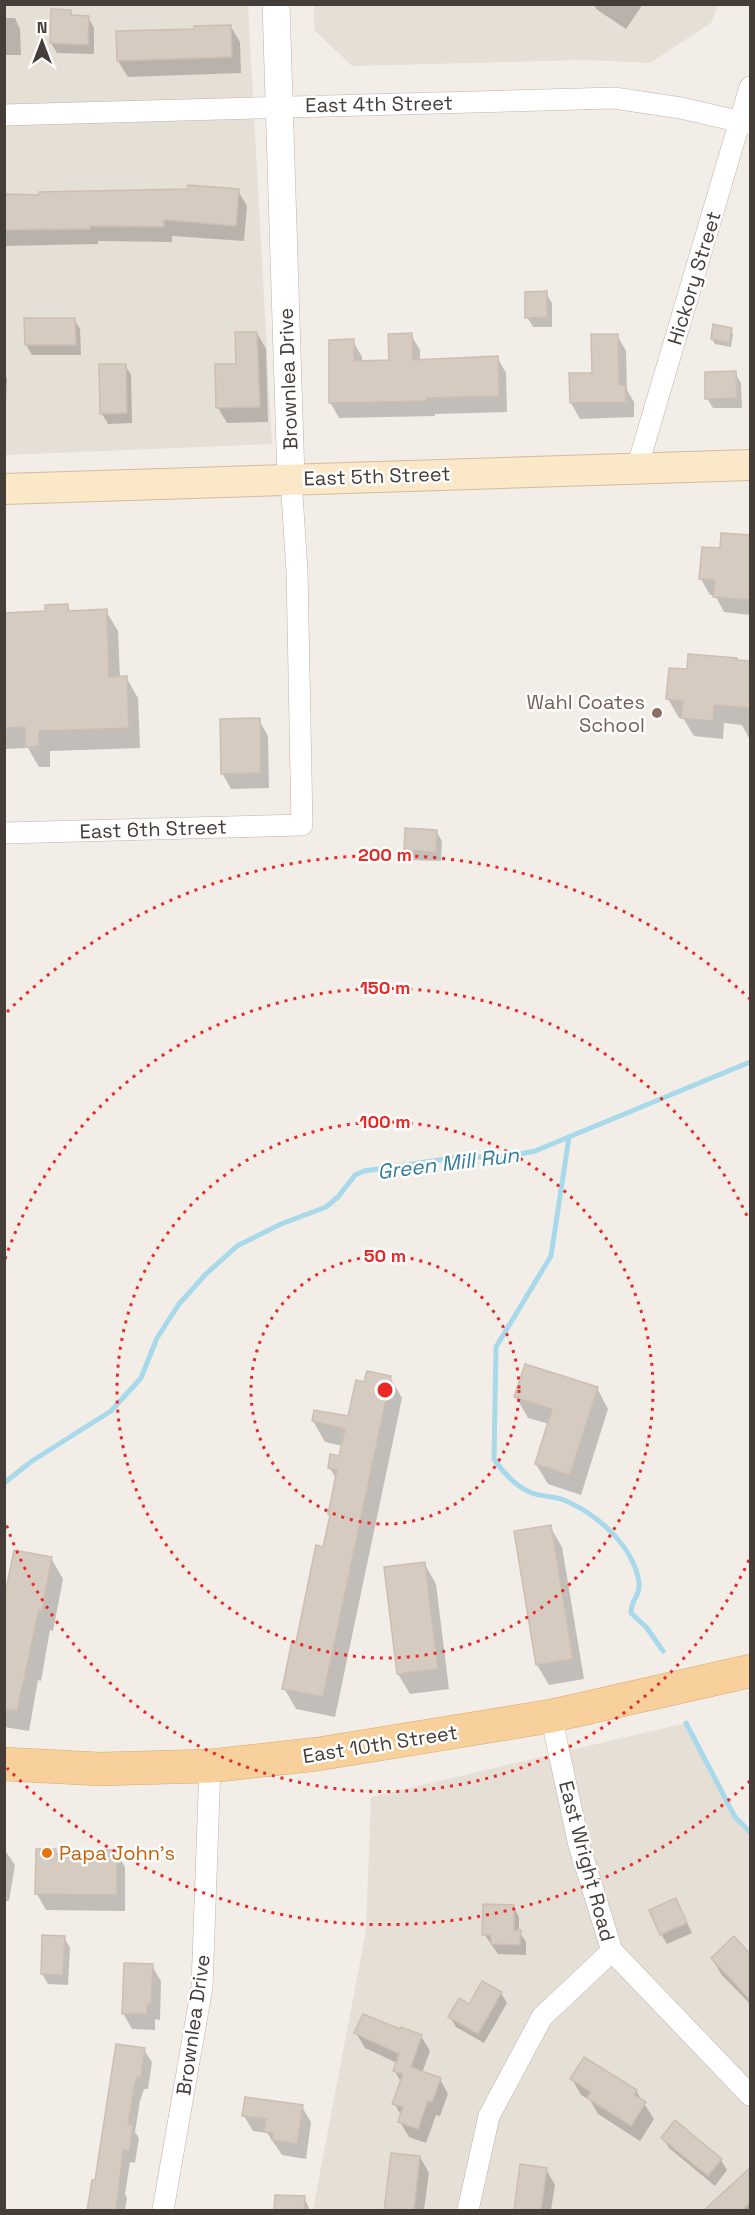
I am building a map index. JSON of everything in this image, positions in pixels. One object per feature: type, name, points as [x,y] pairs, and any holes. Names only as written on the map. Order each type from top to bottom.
[{"type":"main road","name":"East 5th Street","points":[[4,489],[750,465]]},
{"type":"main road","name":"East 10th Street","points":[[4,1764],[100,1769],[210,1766],[330,1752],[551,1716],[750,1671]]},
{"type":"street","name":"Brownlea Drive","points":[[276,4],[291,479],[297,571],[302,825]]},
{"type":"street","name":"Hickory Street","points":[[637,468],[745,123],[750,87]]},
{"type":"street","name":"East 4th Street","points":[[4,115],[614,98],[681,108],[745,123]]},
{"type":"street","name":"East 6th Street","points":[[4,833],[302,825]]},
{"type":"street","name":"East Wright Road","points":[[551,1716],[579,1845],[612,1952],[750,2095]]},
{"type":"street","name":"Brownlea Drive","points":[[163,2211],[202,1986],[210,1766]]},
{"type":"street","points":[[468,2211],[489,2116],[542,2017],[612,1952]]},
{"type":"shaded area","points":[[314,4],[718,5],[711,23],[650,63],[586,60],[352,66],[314,30]]},
{"type":"shaded area","points":[[4,5],[248,5],[272,444],[5,455]]},
{"type":"shaded area","points":[[686,1723],[735,1817],[750,1832],[750,2210],[313,2210],[366,1930],[371,1797]]},
{"type":"building","points":[[51,9],[71,10],[71,15],[89,16],[88,45],[50,43]]},
{"type":"building","points":[[231,25],[232,57],[117,61],[116,31],[194,29],[194,26]]},
{"type":"building","points":[[188,185],[239,189],[236,226],[164,220],[164,227],[90,226],[90,229],[4,230],[4,194],[39,195],[39,192],[187,189]]},
{"type":"building","points":[[547,291],[547,317],[525,318],[525,292]]},
{"type":"building","points":[[24,318],[75,318],[76,345],[25,345]]},
{"type":"building","points":[[713,324],[732,328],[729,343],[711,339]]},
{"type":"building","points":[[235,332],[257,332],[260,407],[216,408],[215,364],[236,364]]},
{"type":"building","points":[[412,333],[413,360],[498,356],[499,396],[427,398],[427,401],[329,403],[329,340],[354,339],[354,361],[389,360],[388,334]]},
{"type":"building","points":[[591,334],[618,334],[619,385],[625,385],[626,402],[570,403],[569,373],[592,373]]},
{"type":"building","points":[[99,364],[126,364],[127,413],[100,414]]},
{"type":"building","points":[[736,371],[737,398],[705,399],[705,372]]},
{"type":"building","points":[[721,533],[750,535],[750,600],[713,597],[715,580],[699,579],[702,547],[720,548]]},
{"type":"building","points":[[68,604],[68,611],[107,609],[109,677],[127,676],[129,728],[39,731],[39,746],[25,747],[25,727],[4,728],[4,613],[45,611],[45,605]]},
{"type":"building","points":[[688,654],[750,661],[750,708],[714,705],[713,721],[681,718],[683,701],[666,699],[669,668],[687,669]]},
{"type":"building","points":[[260,718],[261,773],[221,774],[220,719]]},
{"type":"building","points":[[405,828],[437,830],[436,852],[404,850]]},
{"type":"building","points":[[525,1364],[598,1387],[570,1475],[535,1464],[552,1409],[514,1397]]},
{"type":"building","points":[[367,1371],[391,1376],[323,1697],[282,1689],[292,1641],[296,1642],[316,1545],[323,1547],[330,1515],[328,1514],[337,1470],[328,1468],[330,1454],[339,1456],[345,1429],[312,1421],[314,1410],[348,1416],[356,1380],[364,1382]]},
{"type":"building","points":[[551,1525],[573,1659],[536,1665],[514,1531]]},
{"type":"building","points":[[14,1550],[52,1557],[42,1611],[39,1610],[17,1711],[4,1709],[4,1599]]},
{"type":"building","points":[[425,1562],[438,1669],[397,1674],[384,1567]]},
{"type":"building","points":[[36,1849],[56,1849],[56,1854],[96,1854],[97,1850],[117,1850],[117,1895],[35,1894]]},
{"type":"building","points":[[676,1898],[687,1923],[660,1935],[649,1910]]},
{"type":"building","points":[[483,1904],[514,1905],[514,1930],[521,1930],[520,1945],[491,1944],[491,1935],[482,1935]]},
{"type":"building","points":[[42,1935],[65,1936],[63,1975],[41,1974]]},
{"type":"building","points":[[734,1936],[750,1954],[750,2000],[711,1958]]},
{"type":"building","points":[[124,1963],[153,1964],[151,2004],[147,2004],[147,2014],[122,2014]]},
{"type":"building","points":[[482,1981],[502,1992],[478,2034],[448,2017],[459,1998],[469,2004]]},
{"type":"building","points":[[363,2014],[422,2035],[411,2067],[441,2078],[432,2102],[428,2101],[418,2129],[398,2122],[403,2107],[392,2104],[403,2074],[393,2071],[399,2054],[354,2033]]},
{"type":"building","points":[[116,2044],[145,2048],[141,2078],[137,2077],[128,2124],[133,2125],[129,2151],[123,2150],[116,2211],[87,2211],[92,2180],[95,2180]]},
{"type":"building","points":[[584,2057],[637,2090],[634,2095],[646,2102],[631,2126],[587,2098],[591,2092],[570,2079]]},
{"type":"building","points":[[245,2097],[303,2105],[297,2144],[272,2140],[273,2133],[264,2132],[266,2119],[242,2116]]},
{"type":"building","points":[[675,2120],[722,2159],[708,2176],[661,2138]]},
{"type":"building","points":[[391,2153],[420,2156],[414,2211],[384,2211]]},
{"type":"building","points":[[520,2164],[547,2168],[541,2211],[514,2211]]},
{"type":"building","points":[[750,2168],[750,2202],[741,2211],[703,2211]]},
{"type":"building","points":[[275,2195],[305,2196],[304,2211],[274,2211]]},
{"type":"waterway","name":"Green Mill Run","points":[[4,1483],[32,1461],[111,1411],[141,1378],[157,1338],[179,1304],[206,1274],[237,1246],[281,1224],[326,1207],[338,1197],[355,1175],[364,1171],[460,1157],[505,1157],[535,1151],[750,1062]]},
{"type":"waterway","points":[[569,1137],[551,1256],[496,1347],[494,1459],[521,1487],[532,1493],[560,1499],[576,1506],[601,1523],[622,1544],[636,1569],[639,1583],[639,1591],[631,1613],[647,1628],[663,1651]]},
{"type":"waterway","points":[[686,1723],[735,1817],[750,1832]]},
{"type":"place","name":"Wahl Coates School","points":[[657,713]]},
{"type":"place","name":"Papa John's","points":[[47,1853]]}]
